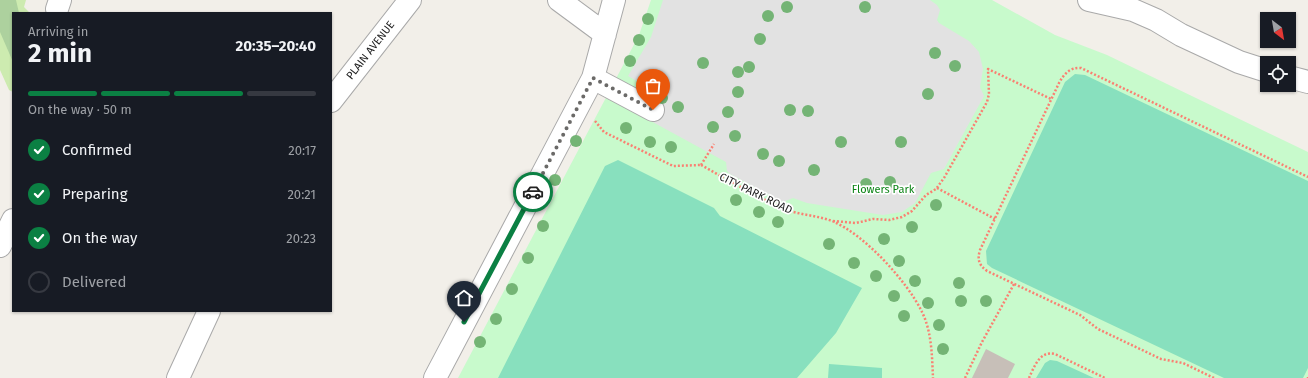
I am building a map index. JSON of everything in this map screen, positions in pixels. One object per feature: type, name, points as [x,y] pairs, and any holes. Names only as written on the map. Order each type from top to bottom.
[{"type":"street","name":"PLAIN AVENUE","points":[[332,100],[410,0]]},
{"type":"street","points":[[559,0],[605,34]]},
{"type":"street","points":[[435,378],[593,78],[614,0]]},
{"type":"street","points":[[1089,0],[1136,5],[1156,20],[1181,35],[1239,62],[1260,68]]},
{"type":"street","points":[[593,78],[653,110]]},
{"type":"street","points":[[1296,79],[1308,82]]},
{"type":"street","points":[[0,246],[12,222]]},
{"type":"street","points":[[178,378],[209,312]]},
{"type":"path","points":[[1214,378],[1183,363],[1161,359],[1154,356],[1098,329],[1080,316],[987,271],[979,262],[980,250],[1051,99],[1064,75],[1075,68],[1081,68],[1308,177]]},
{"type":"path","points":[[831,221],[856,223],[873,218],[889,220],[902,217],[912,211],[926,195],[937,188],[950,170],[987,102],[988,69],[1051,99]]},
{"type":"path","points":[[595,121],[604,132],[673,166],[701,165],[714,144]]},
{"type":"path","name":"CITY PARK ROAD","points":[[701,165],[782,208],[831,221],[859,237],[896,275],[909,291],[923,313],[929,334],[933,378]]},
{"type":"path","points":[[937,188],[995,219]]},
{"type":"path","points":[[965,378],[982,342],[1014,284]]},
{"type":"path","points":[[1029,378],[1042,356],[1049,353],[1055,354],[1105,378]]},
{"type":"green space","points":[[0,0],[26,0],[24,7],[29,12],[12,12],[12,92],[9,90],[0,70]]},
{"type":"green space","points":[[0,0],[16,0],[19,12],[12,12],[12,60],[0,32]]},
{"type":"green space","name":"Flowers Park","points":[[651,0],[992,0],[1055,35],[1107,55],[1308,152],[1308,378],[458,378],[639,35]]},
{"type":"green space","points":[[1075,74],[1085,75],[1308,181],[1308,368],[1303,378],[1224,378],[992,268],[987,264],[986,251],[1065,82]]},
{"type":"green space","points":[[618,160],[714,208],[720,216],[862,288],[836,333],[797,378],[498,378],[605,166]]},
{"type":"green space","points":[[1050,360],[1057,361],[1094,378],[1036,378],[1045,363]]},
{"type":"green space","points":[[829,364],[882,368],[882,378],[828,378]]},
{"type":"shaded area","points":[[663,0],[930,0],[937,5],[940,10],[937,20],[939,23],[969,41],[979,52],[983,69],[980,87],[984,96],[944,169],[931,173],[915,203],[902,212],[883,215],[807,203],[793,198],[783,202],[730,174],[727,171],[726,162],[627,108],[637,89],[639,89],[642,84],[628,76],[651,37]]},
{"type":"building","points":[[986,349],[1015,364],[1008,378],[972,378]]},
{"type":"way so far","points":[[533,192],[593,78],[653,110]]},
{"type":"route","points":[[464,322],[533,192]]}]
